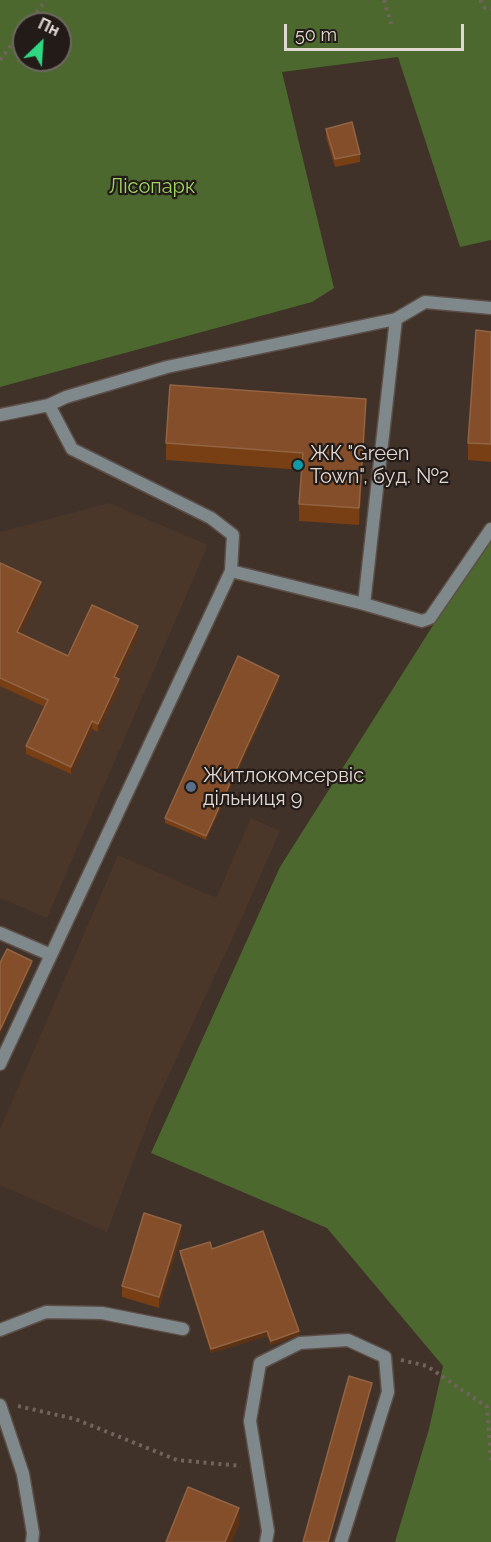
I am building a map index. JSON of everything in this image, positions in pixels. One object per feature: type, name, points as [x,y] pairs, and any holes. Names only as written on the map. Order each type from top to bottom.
[{"type":"lane","points":[[0,415],[49,405],[66,397],[167,367],[396,319],[425,302],[491,308]]},
{"type":"lane","points":[[364,604],[396,319]]},
{"type":"lane","points":[[0,1064],[231,571],[233,535],[211,518],[72,449],[49,405]]},
{"type":"lane","points":[[231,571],[422,621],[430,618],[491,529]]},
{"type":"lane","points":[[0,933],[51,955]]},
{"type":"lane","points":[[0,1330],[46,1312],[102,1313],[183,1329]]},
{"type":"lane","points":[[266,1542],[268,1532],[250,1421],[260,1363],[300,1343],[348,1340],[385,1356],[388,1392],[341,1542]]},
{"type":"lane","points":[[5,1404],[22,1474],[33,1533],[32,1542]]},
{"type":"path","points":[[36,12],[46,0]]},
{"type":"path","points":[[384,0],[391,24]]},
{"type":"path","points":[[480,0],[485,8],[491,9]]},
{"type":"path","points":[[0,60],[12,44]]},
{"type":"path","points":[[385,1356],[427,1366],[487,1407],[491,1460]]},
{"type":"path","points":[[5,1404],[75,1419],[177,1460],[258,1467]]},
{"type":"shaded area","points":[[109,503],[208,545],[47,918],[0,898],[0,532]]},
{"type":"shaded area","points":[[251,818],[280,831],[153,1109],[107,1232],[0,1185],[0,1129],[118,855],[216,898]]},
{"type":"green space","name":"Лісопарк","points":[[0,0],[491,0],[491,240],[460,247],[398,57],[282,72],[334,288],[312,302],[0,387]]},
{"type":"green space","points":[[491,541],[491,1542],[395,1542],[429,1429],[443,1366],[327,1228],[151,1153],[280,867],[437,619]]},
{"type":"building","points":[[352,122],[360,154],[335,159],[326,129]]},
{"type":"building","points":[[476,330],[491,332],[491,444],[468,443]]},
{"type":"building","name":"ЖК \"Green Town\", буд. №2","points":[[170,385],[366,399],[359,508],[299,504],[303,453],[166,443]]},
{"type":"building","points":[[0,563],[41,582],[17,632],[68,656],[92,605],[138,626],[114,677],[119,679],[98,724],[92,721],[71,767],[26,746],[48,700],[0,678]]},
{"type":"building","points":[[238,656],[279,676],[206,836],[165,818]]},
{"type":"building","points":[[7,949],[32,961],[0,1030],[0,963]]},
{"type":"building","points":[[144,1213],[181,1225],[159,1297],[122,1286]]},
{"type":"building","points":[[263,1231],[299,1331],[271,1341],[267,1331],[211,1349],[180,1251],[210,1242],[212,1249]]},
{"type":"building","points":[[349,1376],[372,1383],[328,1542],[303,1542]]},
{"type":"building","points":[[188,1487],[239,1508],[225,1542],[166,1542]]},
{"type":"place","name":"ЖК \"Green Town\", буд. №2","points":[[298,465]]},
{"type":"place","name":"Житлокомсервіс дільниця 9","points":[[191,787]]}]
